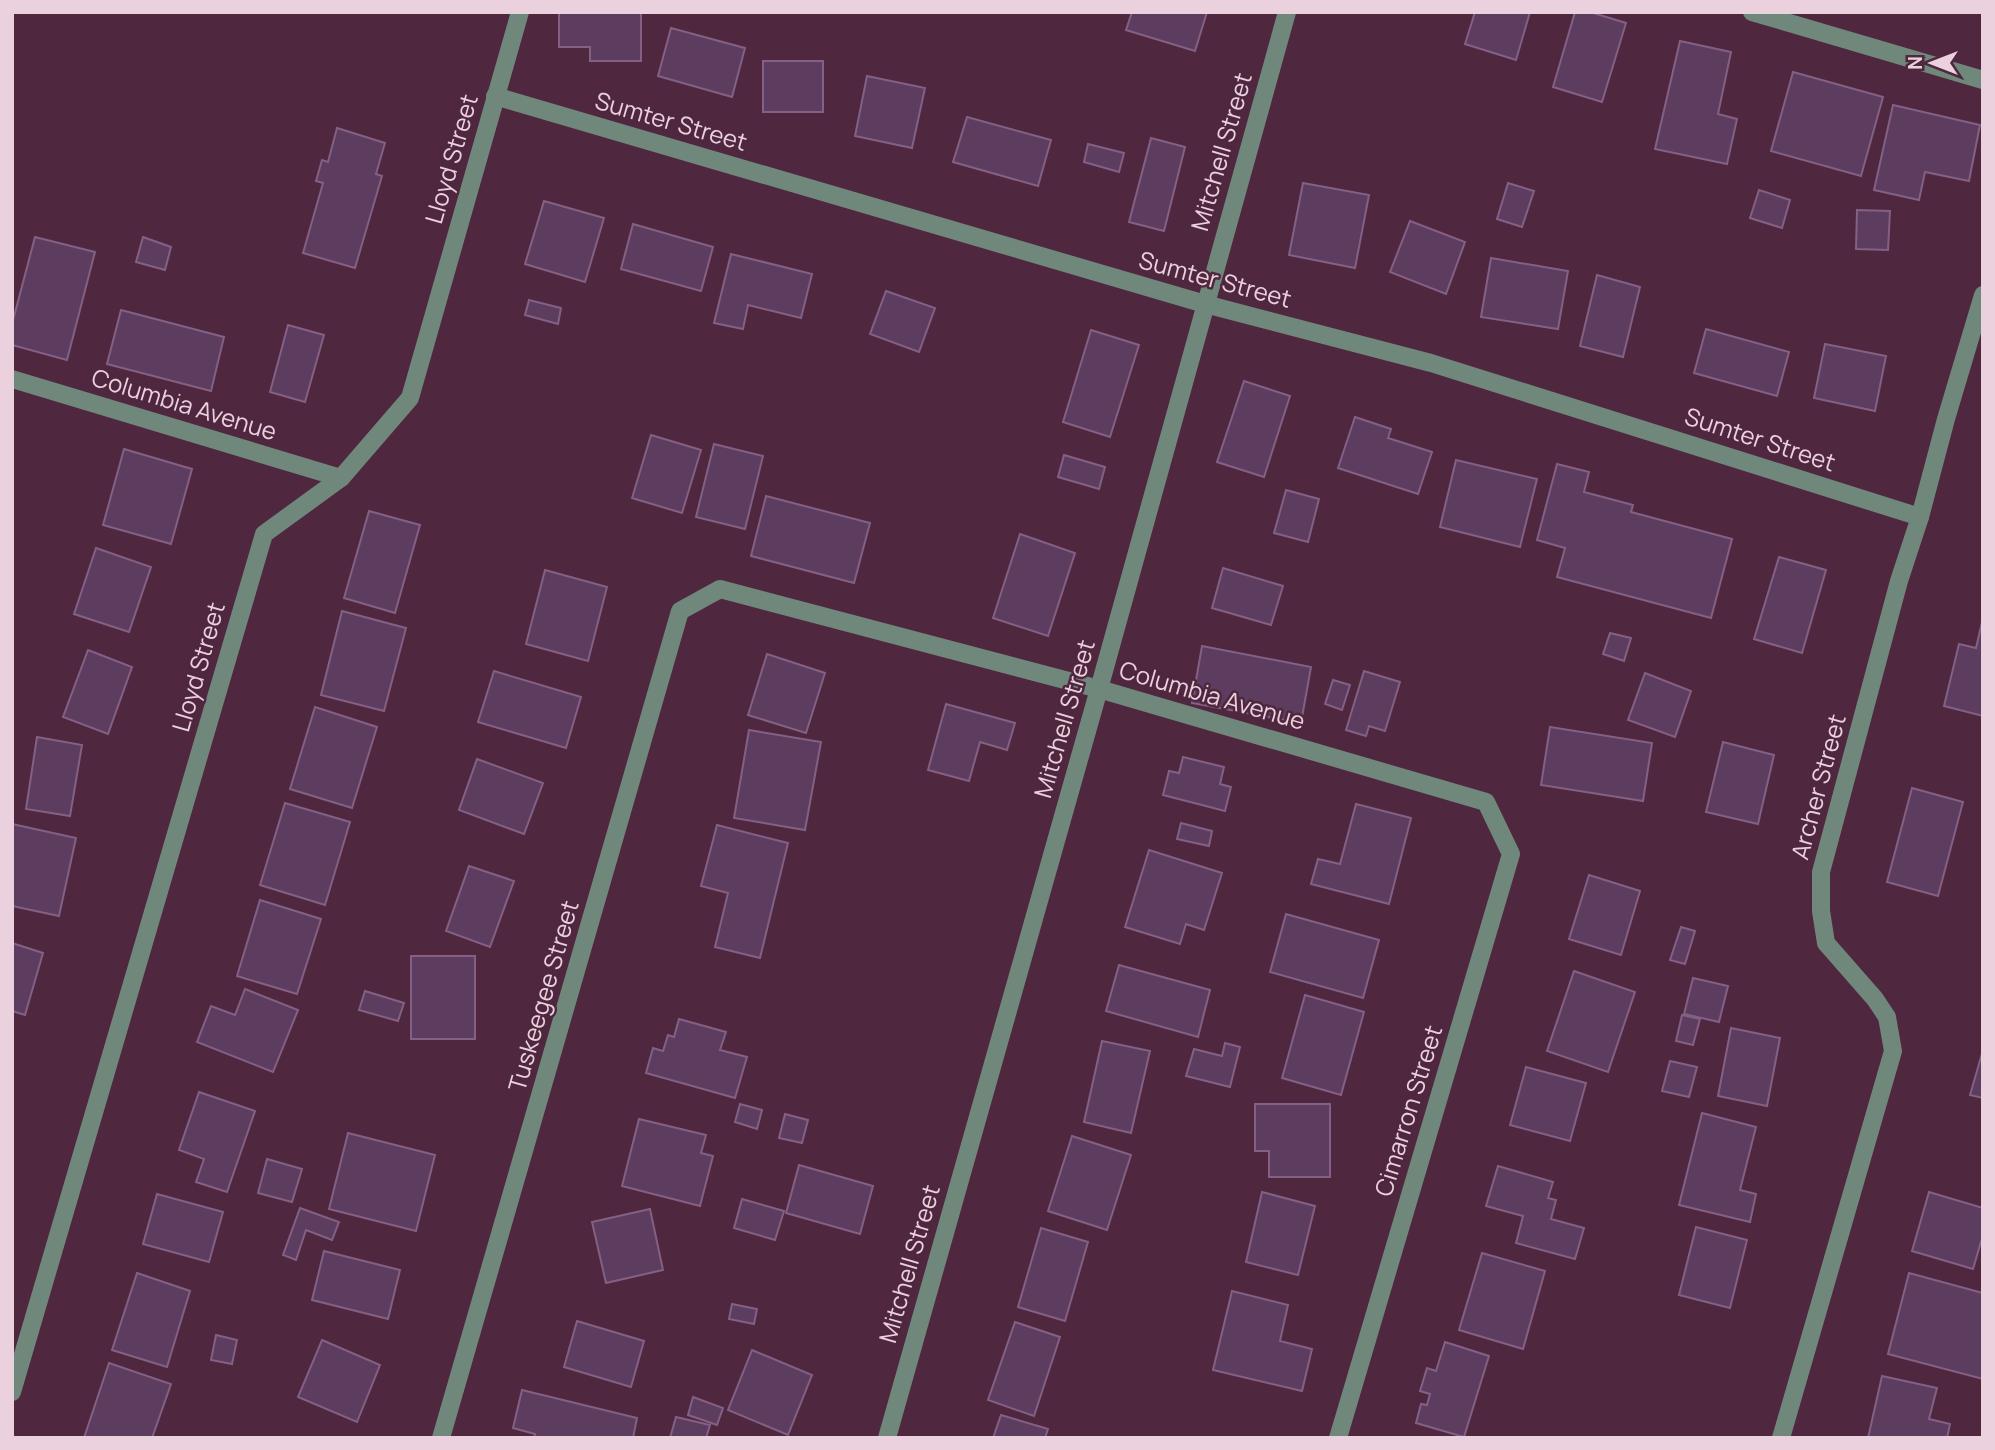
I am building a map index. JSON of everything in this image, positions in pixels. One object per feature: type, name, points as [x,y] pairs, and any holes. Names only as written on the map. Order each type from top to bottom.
[{"type":"street","name":"Lloyd Street","points":[[12,1392],[264,534],[341,478],[410,398],[520,12]]},
{"type":"street","name":"Mitchell Street","points":[[887,1438],[1287,12]]},
{"type":"street","points":[[1752,12],[1983,80]]},
{"type":"street","name":"Sumter Street","points":[[495,96],[1205,304],[1431,363],[1920,517]]},
{"type":"street","name":"Archer Street","points":[[1781,1438],[1893,1051],[1887,1017],[1875,999],[1826,943],[1821,911],[1821,872],[1899,581],[1920,517],[1983,295]]},
{"type":"street","name":"Columbia Avenue","points":[[12,379],[341,478]]},
{"type":"street","name":"Columbia Avenue","points":[[720,589],[1099,689],[1486,802]]},
{"type":"street","name":"Tuskeegee Street","points":[[441,1438],[680,611],[720,589]]},
{"type":"street","name":"Cimarron Street","points":[[1338,1438],[1511,854],[1486,802]]},
{"type":"building","points":[[559,12],[641,12],[641,61],[590,61],[590,47],[559,47]]},
{"type":"building","points":[[1132,12],[1207,12],[1195,51],[1126,30]]},
{"type":"building","points":[[1475,12],[1530,12],[1516,60],[1465,44]]},
{"type":"building","points":[[1575,12],[1590,12],[1626,23],[1602,102],[1553,87]]},
{"type":"building","points":[[671,28],[745,48],[732,97],[658,76]]},
{"type":"building","points":[[1680,41],[1731,52],[1718,114],[1737,119],[1727,164],[1655,149]]},
{"type":"building","points":[[763,61],[823,61],[823,112],[763,112]]},
{"type":"building","points":[[1793,72],[1883,97],[1861,176],[1771,151]]},
{"type":"building","points":[[867,76],[925,88],[912,148],[855,136]]},
{"type":"building","points":[[1893,105],[1980,125],[1969,181],[1925,172],[1919,200],[1874,190]]},
{"type":"building","points":[[967,117],[1051,140],[1038,186],[953,162]]},
{"type":"building","points":[[337,128],[385,143],[376,174],[382,176],[355,268],[303,253],[323,183],[316,181],[322,160],[328,162]]},
{"type":"building","points":[[1151,138],[1185,147],[1164,231],[1129,222]]},
{"type":"building","points":[[1088,144],[1124,153],[1119,172],[1084,162]]},
{"type":"building","points":[[1303,183],[1369,195],[1355,268],[1289,255]]},
{"type":"building","points":[[1508,183],[1534,191],[1522,227],[1497,219]]},
{"type":"building","points":[[1759,190],[1790,200],[1782,228],[1750,218]]},
{"type":"building","points":[[544,201],[604,218],[585,282],[525,264]]},
{"type":"building","points":[[1857,210],[1890,211],[1888,250],[1856,249]]},
{"type":"building","points":[[1410,221],[1465,242],[1446,294],[1390,272]]},
{"type":"building","points":[[633,224],[713,247],[701,291],[621,269]]},
{"type":"building","points":[[35,237],[95,252],[67,360],[12,345],[12,324]]},
{"type":"building","points":[[143,237],[171,247],[165,270],[136,262]]},
{"type":"building","points":[[731,254],[812,274],[801,318],[748,305],[743,329],[714,323]]},
{"type":"building","points":[[1491,258],[1568,271],[1558,329],[1481,317]]},
{"type":"building","points":[[1597,275],[1640,287],[1623,357],[1580,346]]},
{"type":"building","points":[[886,291],[935,308],[919,352],[870,334]]},
{"type":"building","points":[[529,300],[561,308],[558,324],[525,315]]},
{"type":"building","points":[[121,310],[224,337],[211,391],[107,364]]},
{"type":"building","points":[[288,325],[324,335],[305,402],[270,392]]},
{"type":"building","points":[[1706,329],[1789,352],[1777,396],[1694,373]]},
{"type":"building","points":[[1091,330],[1139,345],[1110,437],[1063,422]]},
{"type":"building","points":[[1825,344],[1886,356],[1875,411],[1814,398]]},
{"type":"building","points":[[1244,381],[1290,396],[1264,477],[1217,462]]},
{"type":"building","points":[[1355,417],[1391,429],[1388,438],[1432,452],[1418,494],[1338,468]]},
{"type":"building","points":[[651,435],[701,450],[682,513],[632,498]]},
{"type":"building","points":[[714,444],[763,456],[745,529],[696,517]]},
{"type":"building","points":[[124,449],[192,469],[171,544],[103,525]]},
{"type":"building","points":[[1064,455],[1105,467],[1099,489],[1058,477]]},
{"type":"building","points":[[1456,460],[1537,479],[1520,547],[1440,527]]},
{"type":"building","points":[[1557,464],[1589,472],[1584,492],[1633,505],[1631,512],[1732,539],[1711,618],[1557,577],[1565,548],[1537,540]]},
{"type":"building","points":[[1286,490],[1319,499],[1308,542],[1274,533]]},
{"type":"building","points":[[766,496],[870,523],[854,583],[751,556]]},
{"type":"building","points":[[369,511],[420,525],[395,613],[344,598]]},
{"type":"building","points":[[1020,534],[1075,553],[1048,636],[993,618]]},
{"type":"building","points":[[96,548],[151,567],[129,632],[74,614]]},
{"type":"building","points":[[1779,557],[1826,570],[1802,653],[1754,639]]},
{"type":"building","points":[[1223,568],[1283,586],[1271,625],[1212,608]]},
{"type":"building","points":[[545,570],[607,587],[588,661],[526,644]]},
{"type":"building","points":[[342,611],[406,628],[384,711],[321,695]]},
{"type":"building","points":[[1983,618],[1983,716],[1944,706],[1959,644],[1976,648]]},
{"type":"building","points":[[1610,633],[1631,638],[1624,661],[1603,654]]},
{"type":"building","points":[[1202,646],[1311,667],[1301,723],[1192,703]]},
{"type":"building","points":[[88,650],[132,667],[108,734],[63,717]]},
{"type":"building","points":[[767,654],[825,673],[806,733],[748,715]]},
{"type":"building","points":[[494,671],[581,697],[566,748],[478,722]]},
{"type":"building","points":[[1364,671],[1400,682],[1385,731],[1369,726],[1366,736],[1346,730]]},
{"type":"building","points":[[1645,673],[1691,691],[1675,737],[1628,720]]},
{"type":"building","points":[[1333,680],[1350,685],[1342,710],[1325,704]]},
{"type":"building","points":[[946,704],[1015,723],[1007,750],[980,742],[969,781],[928,770]]},
{"type":"building","points":[[315,707],[377,727],[352,808],[290,789]]},
{"type":"building","points":[[1550,727],[1652,743],[1643,801],[1541,785]]},
{"type":"building","points":[[749,730],[821,742],[805,830],[734,818]]},
{"type":"building","points":[[37,737],[82,745],[70,816],[26,809]]},
{"type":"building","points":[[1723,742],[1774,755],[1758,824],[1706,812]]},
{"type":"building","points":[[1183,757],[1224,767],[1220,784],[1231,787],[1225,811],[1163,795],[1169,771],[1179,773]]},
{"type":"building","points":[[477,759],[543,783],[524,834],[459,810]]},
{"type":"building","points":[[1912,788],[1963,802],[1938,896],[1887,882]]},
{"type":"building","points":[[285,803],[350,822],[325,905],[260,885]]},
{"type":"building","points":[[1356,804],[1411,818],[1389,904],[1311,884],[1318,859],[1340,864]]},
{"type":"building","points":[[1181,823],[1212,831],[1209,846],[1177,839]]},
{"type":"building","points":[[12,824],[76,838],[59,916],[12,906]]},
{"type":"building","points":[[717,825],[788,843],[760,958],[715,947],[728,893],[701,886]]},
{"type":"building","points":[[1149,850],[1222,873],[1204,930],[1186,924],[1180,944],[1125,927]]},
{"type":"building","points":[[469,866],[514,881],[490,947],[446,931]]},
{"type":"building","points":[[1589,875],[1640,891],[1621,955],[1569,939]]},
{"type":"building","points":[[260,900],[321,919],[297,994],[237,976]]},
{"type":"building","points":[[1286,914],[1379,940],[1363,998],[1270,972]]},
{"type":"building","points":[[1681,927],[1695,931],[1685,964],[1670,960]]},
{"type":"building","points":[[12,943],[43,953],[25,1015],[12,1011]]},
{"type":"building","points":[[411,956],[475,956],[475,1039],[411,1039]]},
{"type":"building","points":[[1119,965],[1210,990],[1198,1037],[1106,1011]]},
{"type":"building","points":[[1574,971],[1635,992],[1608,1072],[1547,1051]]},
{"type":"building","points":[[1693,978],[1728,986],[1719,1022],[1684,1014]]},
{"type":"building","points":[[245,989],[298,1010],[273,1072],[197,1042],[211,1006],[235,1015]]},
{"type":"building","points":[[365,991],[404,1003],[398,1021],[359,1010]]},
{"type":"building","points":[[1305,995],[1364,1012],[1341,1095],[1282,1078]]},
{"type":"building","points":[[1682,1015],[1700,1019],[1693,1045],[1676,1041]]},
{"type":"building","points":[[679,1019],[726,1032],[720,1050],[747,1057],[735,1098],[646,1073],[653,1048],[663,1051],[668,1035],[674,1037]]},
{"type":"building","points":[[1731,1028],[1780,1038],[1767,1106],[1718,1096]]},
{"type":"building","points":[[1102,1041],[1150,1051],[1131,1133],[1084,1122]]},
{"type":"building","points":[[1225,1043],[1240,1047],[1230,1087],[1186,1076],[1194,1049],[1222,1056]]},
{"type":"building","points":[[1983,1050],[1983,1098],[1970,1095]]},
{"type":"building","points":[[1670,1061],[1697,1067],[1689,1097],[1662,1091]]},
{"type":"building","points":[[1526,1067],[1586,1083],[1570,1141],[1510,1125]]},
{"type":"building","points":[[199,1092],[255,1111],[227,1192],[196,1182],[204,1159],[179,1150]]},
{"type":"building","points":[[740,1104],[762,1110],[757,1129],[735,1122]]},
{"type":"building","points":[[1255,1104],[1330,1104],[1330,1177],[1269,1177],[1269,1151],[1255,1151]]},
{"type":"building","points":[[1702,1113],[1756,1127],[1740,1190],[1756,1194],[1750,1222],[1679,1205]]},
{"type":"building","points":[[785,1114],[808,1120],[802,1143],[779,1138]]},
{"type":"building","points":[[639,1119],[706,1135],[701,1153],[713,1156],[700,1206],[622,1186]]},
{"type":"building","points":[[348,1133],[435,1155],[416,1231],[329,1209]]},
{"type":"building","points":[[1072,1136],[1131,1155],[1107,1230],[1048,1211]]},
{"type":"building","points":[[267,1159],[302,1169],[292,1202],[258,1193]]},
{"type":"building","points":[[799,1165],[873,1186],[860,1234],[786,1213]]},
{"type":"building","points":[[1498,1166],[1553,1182],[1548,1198],[1556,1200],[1551,1219],[1584,1228],[1575,1259],[1516,1243],[1523,1216],[1486,1206]]},
{"type":"building","points":[[1262,1192],[1315,1206],[1298,1275],[1246,1262]]},
{"type":"building","points":[[1929,1192],[1983,1208],[1983,1235],[1973,1269],[1912,1251]]},
{"type":"building","points":[[157,1194],[223,1212],[209,1262],[143,1244]]},
{"type":"building","points":[[742,1199],[784,1211],[775,1240],[734,1228]]},
{"type":"building","points":[[300,1208],[339,1222],[332,1240],[306,1230],[296,1260],[283,1255]]},
{"type":"building","points":[[650,1209],[663,1270],[606,1283],[592,1222]]},
{"type":"building","points":[[1696,1227],[1747,1240],[1730,1308],[1679,1295]]},
{"type":"building","points":[[1041,1228],[1088,1242],[1065,1321],[1018,1307]]},
{"type":"building","points":[[324,1251],[400,1270],[388,1319],[312,1300]]},
{"type":"building","points":[[1482,1253],[1545,1271],[1523,1349],[1459,1330]]},
{"type":"building","points":[[137,1273],[190,1291],[167,1367],[112,1350]]},
{"type":"building","points":[[1909,1273],[1983,1293],[1983,1379],[1888,1354]]},
{"type":"building","points":[[1232,1291],[1288,1305],[1280,1341],[1312,1349],[1302,1391],[1213,1370]]},
{"type":"building","points":[[732,1304],[757,1309],[754,1324],[729,1319]]},
{"type":"building","points":[[577,1321],[644,1341],[631,1387],[564,1367]]},
{"type":"building","points":[[1015,1322],[1060,1337],[1034,1416],[988,1400]]},
{"type":"building","points":[[216,1335],[237,1340],[232,1364],[211,1360]]},
{"type":"building","points":[[322,1340],[380,1365],[357,1422],[298,1397]]},
{"type":"building","points":[[1445,1342],[1489,1356],[1464,1437],[1416,1423],[1421,1404],[1427,1405],[1430,1394],[1420,1391],[1427,1368],[1436,1371]]},
{"type":"building","points":[[752,1350],[812,1375],[788,1435],[728,1410]]},
{"type":"building","points":[[109,1363],[171,1384],[152,1438],[84,1438]]},
{"type":"building","points":[[1882,1376],[1937,1388],[1929,1419],[1950,1424],[1947,1438],[1868,1438]]},
{"type":"building","points":[[522,1390],[637,1418],[633,1438],[534,1438],[535,1434],[513,1428]]},
{"type":"building","points":[[693,1397],[723,1408],[717,1425],[688,1415]]},
{"type":"building","points":[[1001,1415],[1048,1429],[1045,1438],[993,1438]]},
{"type":"building","points":[[676,1417],[710,1425],[706,1438],[670,1438]]}]
